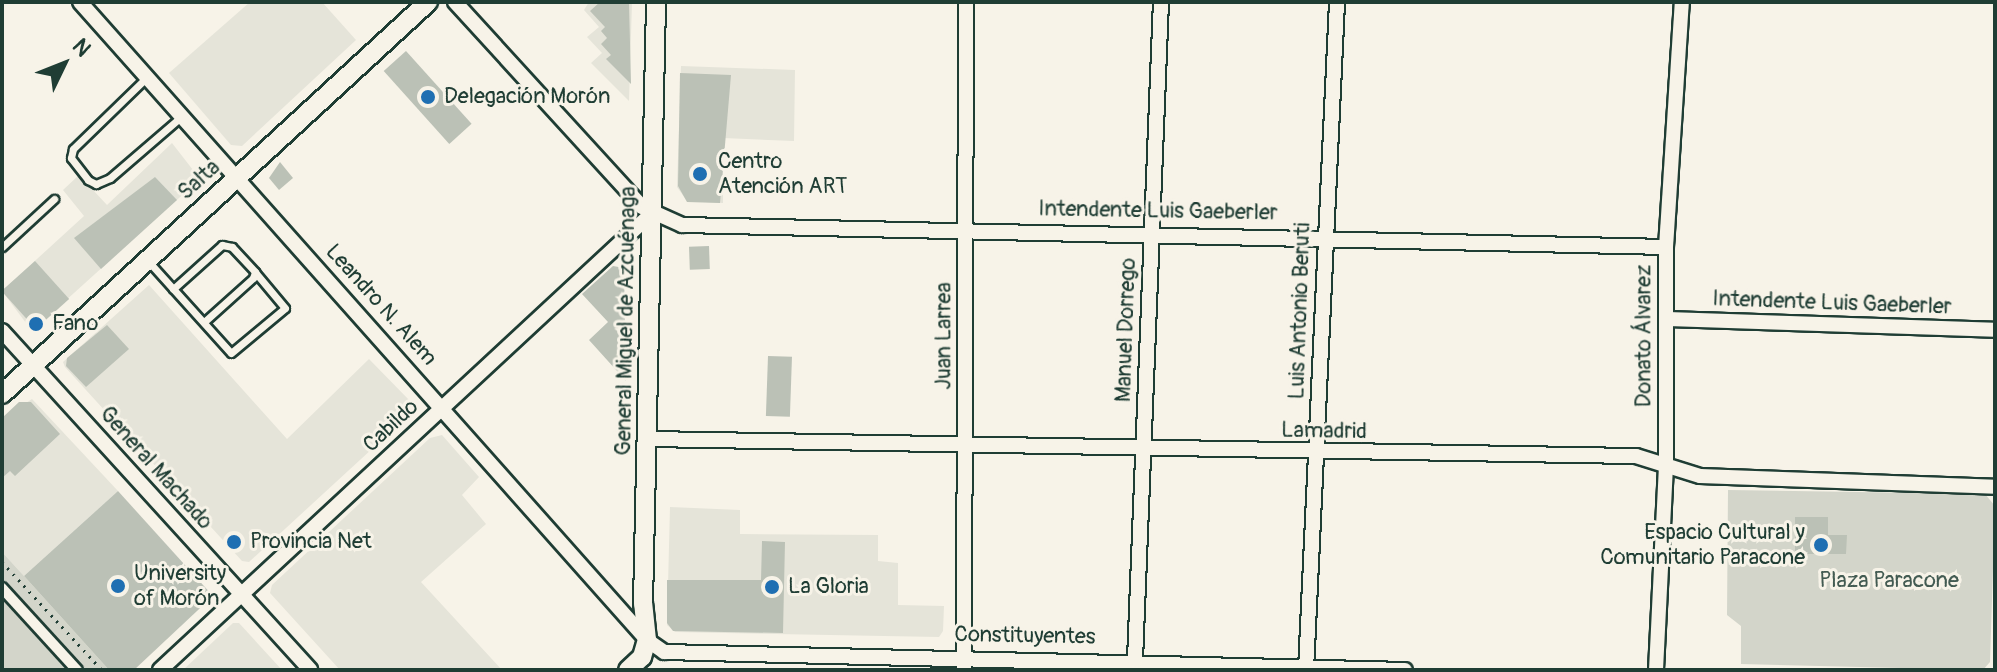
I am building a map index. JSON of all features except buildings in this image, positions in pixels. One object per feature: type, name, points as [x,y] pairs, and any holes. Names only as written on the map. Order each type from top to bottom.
[{"type":"street","name":"Leandro N. Alem","points":[[80,2],[647,640]]},
{"type":"street","name":"Salta","points":[[2,394],[428,2]]},
{"type":"street","points":[[455,2],[651,214]]},
{"type":"street","name":"General Miguel de Azcuénaga","points":[[647,640],[643,604],[649,439],[656,2]]},
{"type":"street","name":"Juan Larrea","points":[[964,663],[966,2]]},
{"type":"street","name":"Manuel Dorrego","points":[[1135,660],[1161,2]]},
{"type":"street","name":"Luis Antonio Beruti","points":[[1306,669],[1319,453],[1324,237],[1337,2]]},
{"type":"street","name":"Donato Álvarez","points":[[1656,670],[1666,465],[1666,247],[1673,208],[1682,2]]},
{"type":"street","name":"Intendente Luis Gaeberler","points":[[651,214],[682,225],[1152,233],[1666,247]]},
{"type":"street","name":"Cabildo","points":[[160,670],[651,214]]},
{"type":"street","name":"Intendente Luis Gaeberler","points":[[1667,319],[1995,330]]},
{"type":"street","name":"General Machado","points":[[2,331],[310,670]]},
{"type":"street","name":"Lamadrid","points":[[649,439],[966,442],[1319,453],[1636,456],[1700,476],[1995,487]]},
{"type":"street","points":[[2,588],[77,670]]},
{"type":"street","points":[[628,670],[642,657],[647,640]]},
{"type":"street","name":"Constituyentes","points":[[647,640],[664,652],[964,663],[1135,660],[1306,669],[1405,670]]},
{"type":"lane","points":[[146,78],[73,149],[71,158],[88,180],[96,184],[110,178],[181,117]]},
{"type":"lane","points":[[2,247],[54,199]]},
{"type":"lane","points":[[147,261],[173,289],[204,322],[235,353],[284,310],[285,305],[224,244],[173,289]]},
{"type":"lane","points":[[204,322],[255,272]]},
{"type":"path","points":[[2,562],[102,670]]},
{"type":"shaded area","points":[[250,2],[322,2],[356,40],[242,146],[231,145],[169,73]]},
{"type":"shaded area","points":[[589,2],[632,2],[629,101],[591,63],[602,53],[587,37],[599,27],[584,10]]},
{"type":"shaded area","points":[[681,66],[795,70],[794,141],[723,138],[723,203],[687,201],[677,187]]},
{"type":"shaded area","points":[[172,143],[200,179],[32,331],[2,291],[84,216],[63,190],[79,175],[107,205]]},
{"type":"shaded area","points":[[149,285],[287,439],[369,359],[410,401],[410,414],[249,562],[242,561],[63,362]]},
{"type":"shaded area","points":[[32,399],[118,491],[24,576],[2,552],[2,419]]},
{"type":"shaded area","points":[[442,435],[479,477],[462,495],[486,524],[421,582],[502,670],[340,670],[270,593],[272,585],[430,438]]},
{"type":"shaded area","points":[[670,507],[740,510],[740,534],[878,535],[878,561],[898,563],[898,605],[944,606],[943,631],[939,637],[675,632],[667,625]]},
{"type":"shaded area","points":[[233,623],[239,623],[282,670],[183,670]]},
{"type":"green space","name":"Plaza Paracone","points":[[1728,490],[1985,494],[1995,506],[1990,662],[1983,670],[1741,664],[1741,626],[1727,615]]},
{"type":"green space","points":[[2,552],[24,576],[109,670],[2,670]]},
{"type":"place","name":"Delegación Morón","points":[[428,97]]},
{"type":"place","name":"Centro Atención ART","points":[[700,174]]},
{"type":"place","name":"Fano","points":[[36,324]]},
{"type":"place","name":"Provincia Net","points":[[234,542]]},
{"type":"place","name":"Espacio Cultural y Comunitario Paracone","points":[[1821,545]]},
{"type":"place","name":"University of Morón","points":[[118,586]]},
{"type":"place","name":"La Gloria","points":[[772,587]]}]
